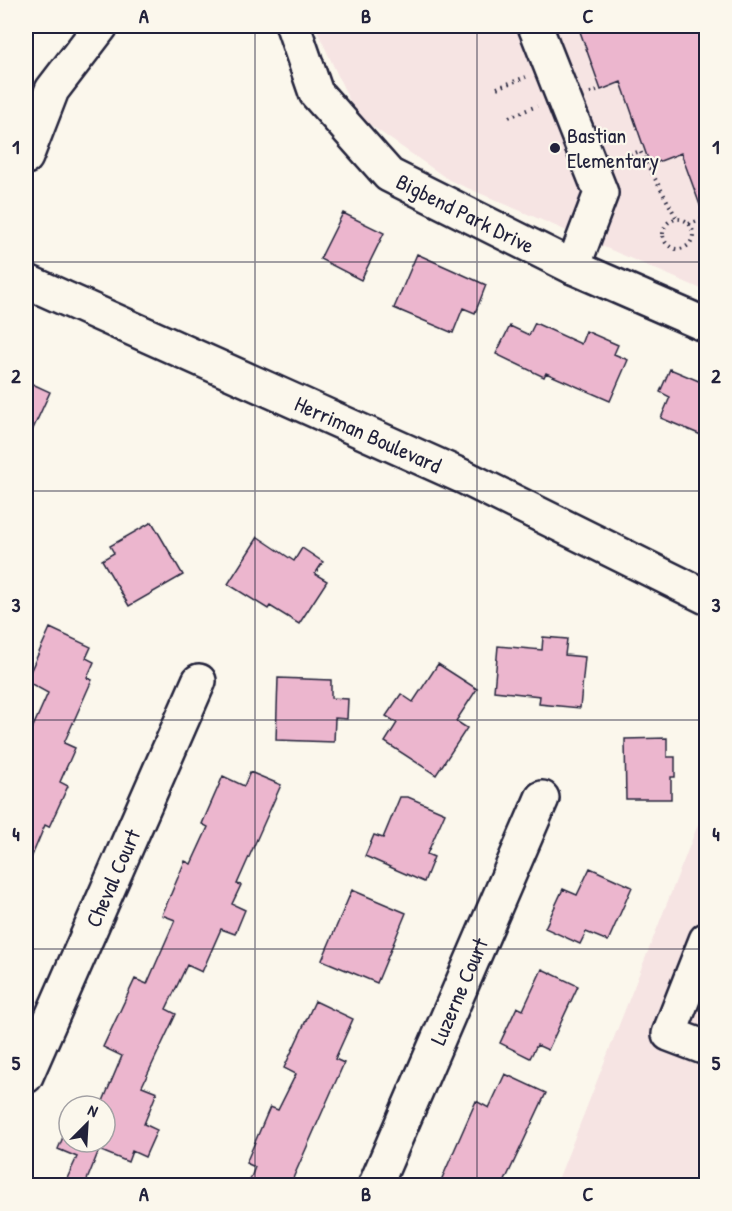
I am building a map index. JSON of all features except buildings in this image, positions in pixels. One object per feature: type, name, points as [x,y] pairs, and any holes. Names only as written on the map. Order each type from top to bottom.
[{"type":"street","points":[[26,158],[52,90],[98,26]]},
{"type":"street","name":"Bigbend Park Drive","points":[[292,26],[316,93],[389,175],[573,267],[706,325]]},
{"type":"street","points":[[535,26],[601,193],[573,267]]},
{"type":"street","name":"Herriman Boulevard","points":[[26,281],[466,478],[706,597]]},
{"type":"street","name":"Cheval Court","points":[[26,1076],[199,681]]},
{"type":"street","name":"Luzerne Court","points":[[375,1185],[542,798]]},
{"type":"street","points":[[706,940],[669,1034],[706,1048]]},
{"type":"path","points":[[497,88],[529,75]]},
{"type":"path","points":[[509,117],[541,104]]},
{"type":"path","points":[[615,161],[640,151],[677,219],[689,224],[706,219]]},
{"type":"path","points":[[677,219],[668,223],[663,232],[665,242],[673,248],[682,248],[690,243],[693,233],[689,224]]},
{"type":"shaded area","name":"Bastian Elementary","points":[[315,26],[706,26],[706,291],[449,180],[356,115]]},
{"type":"shaded area","points":[[706,804],[706,1185],[556,1185]]},
{"type":"place","name":"Bastian Elementary","points":[[555,148]]}]
